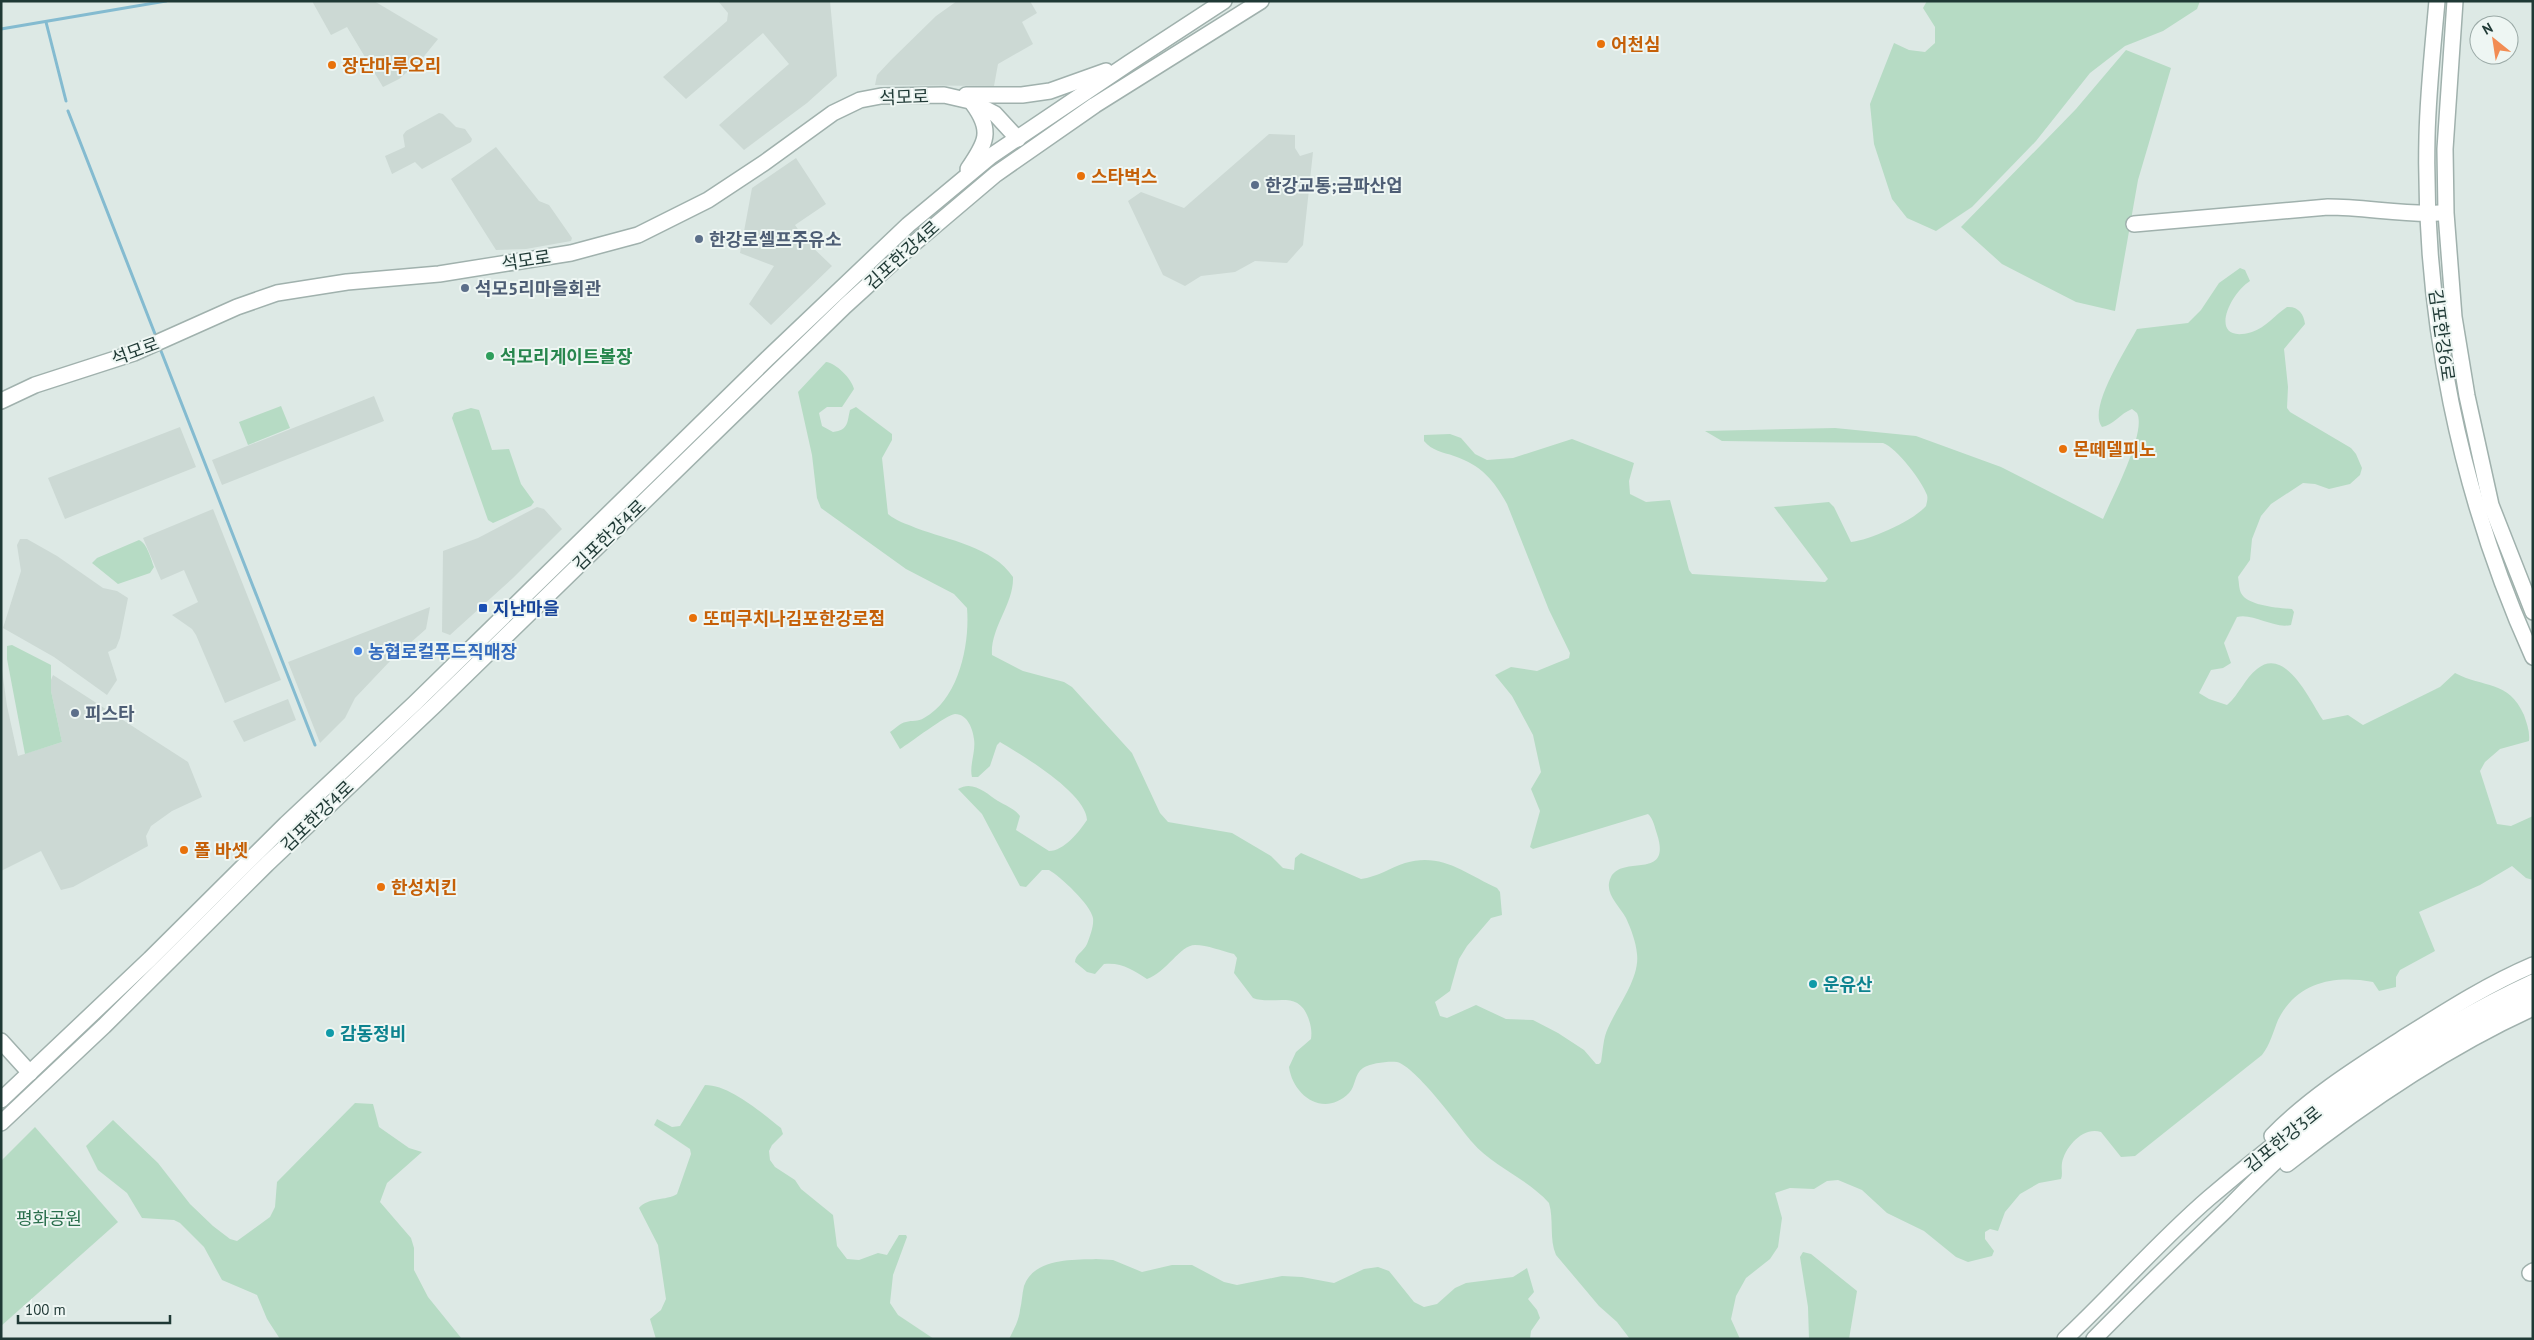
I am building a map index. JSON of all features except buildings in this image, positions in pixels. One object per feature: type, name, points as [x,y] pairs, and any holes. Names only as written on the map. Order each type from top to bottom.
[{"type":"street","name":"김포한강4로","points":[[1,1100],[150,959],[286,824],[455,665],[864,266],[960,181],[1129,62],[1224,1]]},
{"type":"street","name":"김포한강4로","points":[[1,1123],[104,1026],[285,846],[435,705],[838,313],[911,246],[996,174],[1028,151],[1136,78],[1261,1]]},
{"type":"street","name":"김포한강6로","points":[[2437,1],[2427,136],[2429,214],[2436,302],[2445,366],[2468,476],[2502,586],[2533,657]]},
{"type":"street","name":"김포한강6로","points":[[2455,1],[2446,113],[2446,213],[2454,317],[2482,471],[2504,542],[2533,612]]},
{"type":"street","points":[[944,95],[1022,95],[1050,91],[1129,62]]},
{"type":"street","name":"석모로","points":[[1,401],[35,385],[134,353],[238,307],[277,293],[347,282],[439,274],[570,254],[612,244],[660,226],[708,200],[844,106],[860,100],[881,96],[944,95],[970,101],[995,114],[1018,139]]},
{"type":"street","points":[[960,181],[981,150],[987,129],[984,119],[970,101]]},
{"type":"street","points":[[2134,224],[2328,207],[2348,207],[2410,215],[2446,213]]},
{"type":"street","points":[[2208,1199],[2286,1122],[2318,1096],[2442,1013],[2492,984],[2533,964]]},
{"type":"street","name":"김포한강3로","points":[[2065,1339],[2135,1268],[2208,1199],[2336,1097],[2452,1025],[2533,982]]},
{"type":"street","name":"김포한강3로","points":[[2094,1339],[2267,1168],[2342,1107],[2456,1036],[2533,995]]},
{"type":"street","points":[[2228,1208],[2323,1135],[2377,1098],[2458,1047],[2533,1008]]},
{"type":"street","points":[[1,1041],[30,1073]]},
{"type":"shaded area","points":[[312,1],[374,1],[438,39],[421,60],[399,79],[383,87],[347,27],[331,35]]},
{"type":"shaded area","points":[[718,1],[830,1],[837,76],[807,103],[744,150],[719,125],[789,64],[763,33],[686,99],[663,77],[727,21],[728,13]]},
{"type":"shaded area","points":[[957,1],[1030,1],[1037,13],[1022,22],[1033,44],[998,64],[994,86],[875,85],[877,75],[891,60],[936,16]]},
{"type":"shaded area","points":[[439,113],[443,114],[456,127],[465,129],[472,139],[471,142],[422,169],[415,162],[392,174],[385,156],[405,147],[403,135],[406,131]]},
{"type":"shaded area","points":[[1269,134],[1295,135],[1295,148],[1300,156],[1313,152],[1303,245],[1287,263],[1255,261],[1235,272],[1201,276],[1185,286],[1163,275],[1128,201],[1141,192],[1184,208]]},
{"type":"shaded area","points":[[496,147],[539,201],[549,205],[572,238],[571,241],[526,249],[496,250],[451,179]]},
{"type":"shaded area","points":[[796,158],[826,204],[795,225],[807,242],[832,266],[771,325],[749,304],[774,266],[740,253],[752,188]]},
{"type":"shaded area","points":[[374,396],[384,421],[222,485],[212,460]]},
{"type":"shaded area","points":[[180,427],[196,467],[65,519],[48,478]]},
{"type":"shaded area","points":[[537,507],[544,509],[562,529],[513,578],[450,635],[442,632],[443,551],[478,538]]},
{"type":"shaded area","points":[[213,509],[281,680],[225,703],[196,635],[192,629],[172,615],[198,602],[184,570],[161,580],[143,538]]},
{"type":"shaded area","points":[[20,539],[27,539],[57,556],[103,588],[117,591],[128,598],[120,638],[116,648],[108,652],[117,680],[107,695],[54,657],[3,628],[21,571],[17,545]]},
{"type":"shaded area","points":[[430,607],[426,629],[391,660],[355,698],[345,718],[320,743],[288,662]]},
{"type":"shaded area","points":[[1,663],[7,706],[18,756],[62,742],[51,691],[53,675],[188,762],[202,797],[172,811],[151,826],[146,836],[148,846],[73,887],[61,890],[41,851],[1,871]]},
{"type":"shaded area","points":[[288,699],[296,720],[244,742],[233,721]]},
{"type":"green space","points":[[1927,1],[2200,1],[2197,9],[2163,31],[2125,46],[2090,73],[2036,141],[1972,207],[1936,231],[1907,218],[1892,199],[1874,144],[1870,104],[1894,43],[1909,50],[1925,52],[1935,43],[1935,27],[1923,8]]},
{"type":"green space","points":[[2126,50],[2171,68],[2138,180],[2115,311],[2076,302],[2002,264],[1961,227],[2076,109]]},
{"type":"green space","points":[[2240,268],[2245,270],[2250,281],[2234,297],[2226,317],[2226,326],[2230,332],[2238,334],[2252,332],[2287,307],[2300,311],[2305,324],[2284,349],[2288,387],[2287,408],[2290,412],[2351,448],[2362,468],[2360,475],[2350,484],[2329,489],[2315,484],[2303,483],[2271,504],[2261,516],[2252,539],[2250,560],[2238,577],[2240,591],[2244,597],[2257,604],[2292,609],[2294,612],[2291,625],[2277,625],[2250,617],[2237,617],[2224,643],[2231,663],[2223,668],[2211,670],[2199,693],[2209,699],[2227,705],[2257,669],[2268,664],[2278,664],[2296,679],[2323,720],[2348,715],[2363,725],[2440,687],[2455,673],[2503,690],[2518,704],[2524,715],[2529,731],[2529,741],[2500,749],[2485,762],[2480,771],[2497,824],[2511,826],[2533,816],[2533,880],[2526,878],[2512,866],[2480,885],[2419,912],[2435,951],[2400,970],[2396,977],[2396,987],[2379,991],[2373,982],[2344,980],[2318,984],[2306,989],[2286,1007],[2262,1055],[2135,1156],[2121,1157],[2101,1132],[2088,1132],[2076,1139],[2064,1157],[2061,1179],[2039,1183],[2020,1194],[2005,1212],[1998,1231],[1990,1229],[1985,1232],[1985,1239],[1994,1251],[1992,1256],[1968,1262],[1956,1257],[1924,1231],[1887,1213],[1862,1190],[1838,1180],[1827,1181],[1814,1189],[1790,1188],[1775,1193],[1782,1218],[1778,1247],[1770,1259],[1746,1278],[1736,1296],[1731,1319],[1740,1339],[1630,1339],[1556,1255],[1549,1203],[1531,1186],[1480,1151],[1425,1085],[1405,1066],[1393,1062],[1366,1066],[1358,1073],[1349,1093],[1330,1104],[1311,1100],[1303,1095],[1292,1077],[1289,1067],[1296,1052],[1311,1039],[1309,1020],[1305,1010],[1299,1004],[1292,1001],[1253,998],[1234,973],[1237,958],[1234,954],[1205,946],[1189,946],[1161,971],[1147,979],[1122,965],[1104,964],[1095,974],[1087,972],[1075,962],[1076,957],[1087,944],[1092,928],[1093,918],[1087,906],[1067,884],[1049,870],[1042,870],[1026,887],[1020,886],[982,814],[958,789],[969,786],[974,787],[1013,809],[1020,816],[1016,830],[1049,851],[1066,844],[1080,830],[1087,820],[1084,809],[1065,787],[1023,756],[1000,742],[997,745],[990,766],[978,777],[972,777],[973,735],[969,723],[960,715],[955,714],[944,719],[900,749],[890,732],[908,721],[922,719],[936,709],[946,698],[954,684],[964,654],[967,608],[954,594],[906,569],[821,508],[817,498],[812,455],[798,392],[826,362],[839,368],[847,376],[854,389],[842,407],[827,407],[819,413],[822,426],[833,432],[842,429],[848,422],[850,410],[856,407],[892,434],[892,440],[882,458],[888,514],[916,528],[982,551],[1004,567],[1013,577],[1012,587],[992,645],[992,655],[1023,671],[1064,682],[1072,687],[1132,753],[1160,813],[1168,822],[1232,833],[1271,856],[1283,868],[1294,870],[1295,858],[1301,853],[1361,879],[1405,863],[1431,860],[1453,866],[1497,888],[1500,892],[1502,915],[1491,918],[1467,946],[1459,959],[1450,991],[1435,1002],[1440,1016],[1447,1018],[1476,1005],[1506,1019],[1533,1020],[1584,1050],[1596,1064],[1599,1064],[1601,1062],[1606,1032],[1632,982],[1637,963],[1633,936],[1626,918],[1610,894],[1609,883],[1617,870],[1652,862],[1658,857],[1660,848],[1657,834],[1653,821],[1648,814],[1533,849],[1530,847],[1540,811],[1531,789],[1541,772],[1533,735],[1512,696],[1495,675],[1511,667],[1537,671],[1569,658],[1570,653],[1549,610],[1507,504],[1497,488],[1486,474],[1472,464],[1431,447],[1424,441],[1424,435],[1450,434],[1461,438],[1475,454],[1487,460],[1513,458],[1572,439],[1634,463],[1629,481],[1630,494],[1646,502],[1670,500],[1689,570],[1692,574],[1825,582],[1828,579],[1774,507],[1829,502],[1834,507],[1851,542],[1869,538],[1911,518],[1926,506],[1927,495],[1908,466],[1895,451],[1883,443],[1722,441],[1705,431],[1835,428],[1916,436],[2001,467],[2103,519],[2133,449],[2139,422],[2137,413],[2132,409],[2102,427],[2099,418],[2100,407],[2110,378],[2137,329],[2188,323],[2201,310],[2219,283]]},
{"type":"green space","points":[[281,406],[290,428],[248,445],[239,422]]},
{"type":"green space","points":[[471,408],[479,410],[492,450],[509,449],[521,484],[534,502],[531,506],[493,523],[488,520],[452,418],[454,413]]},
{"type":"green space","points":[[139,540],[146,548],[154,567],[150,573],[118,584],[92,563],[97,558]]},
{"type":"green space","points":[[12,645],[51,665],[51,691],[62,742],[25,754],[7,659],[7,646]]},
{"type":"green space","points":[[705,1085],[715,1086],[735,1095],[781,1128],[783,1134],[769,1151],[770,1160],[775,1167],[795,1180],[801,1189],[833,1215],[837,1246],[847,1259],[859,1260],[878,1253],[887,1255],[899,1235],[906,1235],[907,1237],[893,1275],[890,1303],[898,1315],[934,1339],[656,1339],[650,1319],[661,1310],[666,1299],[658,1245],[639,1208],[647,1202],[668,1198],[677,1194],[691,1154],[690,1149],[654,1125],[657,1119],[672,1127],[680,1126]]},
{"type":"green space","points":[[355,1103],[373,1104],[379,1127],[409,1148],[422,1152],[387,1183],[380,1202],[411,1238],[414,1248],[414,1270],[428,1297],[462,1339],[280,1339],[267,1319],[257,1295],[222,1280],[204,1247],[180,1223],[174,1220],[142,1218],[127,1193],[98,1170],[86,1146],[113,1120],[158,1163],[190,1204],[213,1226],[230,1239],[237,1241],[270,1217],[275,1207],[277,1182]]},
{"type":"green space","name":"평화공원","points":[[35,1127],[118,1222],[1,1326],[1,1161]]},
{"type":"green space","points":[[1803,1252],[1811,1254],[1857,1291],[1849,1339],[1809,1339],[1808,1307],[1800,1257]]},
{"type":"green space","points":[[1096,1259],[1113,1260],[1142,1272],[1172,1265],[1192,1265],[1224,1282],[1237,1285],[1282,1276],[1302,1277],[1334,1283],[1364,1269],[1378,1267],[1389,1271],[1414,1302],[1424,1307],[1437,1304],[1455,1288],[1466,1283],[1513,1277],[1527,1268],[1534,1292],[1528,1299],[1537,1310],[1540,1318],[1531,1331],[1530,1339],[1009,1339],[1019,1317],[1024,1286],[1036,1270],[1055,1262]]},
{"type":"waterway","points":[[1,29],[166,1]]},
{"type":"waterway","points":[[46,22],[66,101]]},
{"type":"waterway","points":[[68,111],[155,334]]},
{"type":"waterway","points":[[161,351],[315,745]]},
{"type":"place","name":"어천심","points":[[1601,44]]},
{"type":"place","name":"장단마루오리","points":[[332,65]]},
{"type":"place","name":"스타벅스","points":[[1081,176]]},
{"type":"place","name":"한강교통;금파산업","points":[[1255,185]]},
{"type":"place","name":"한강로셀프주유소","points":[[699,239]]},
{"type":"place","name":"석모5리마을회관","points":[[465,288]]},
{"type":"place","name":"석모리게이트볼장","points":[[490,356]]},
{"type":"place","name":"몬떼델피노","points":[[2063,449]]},
{"type":"place","name":"지난마을","points":[[483,608]]},
{"type":"place","name":"또띠쿠치나김포한강로점","points":[[693,618]]},
{"type":"place","name":"농협로컬푸드직매장","points":[[358,651]]},
{"type":"place","name":"피스타","points":[[75,713]]},
{"type":"place","name":"폴 바셋","points":[[184,850]]},
{"type":"place","name":"한성치킨","points":[[381,887]]},
{"type":"place","name":"운유산","points":[[1813,984]]},
{"type":"place","name":"감동정비","points":[[330,1033]]}]
